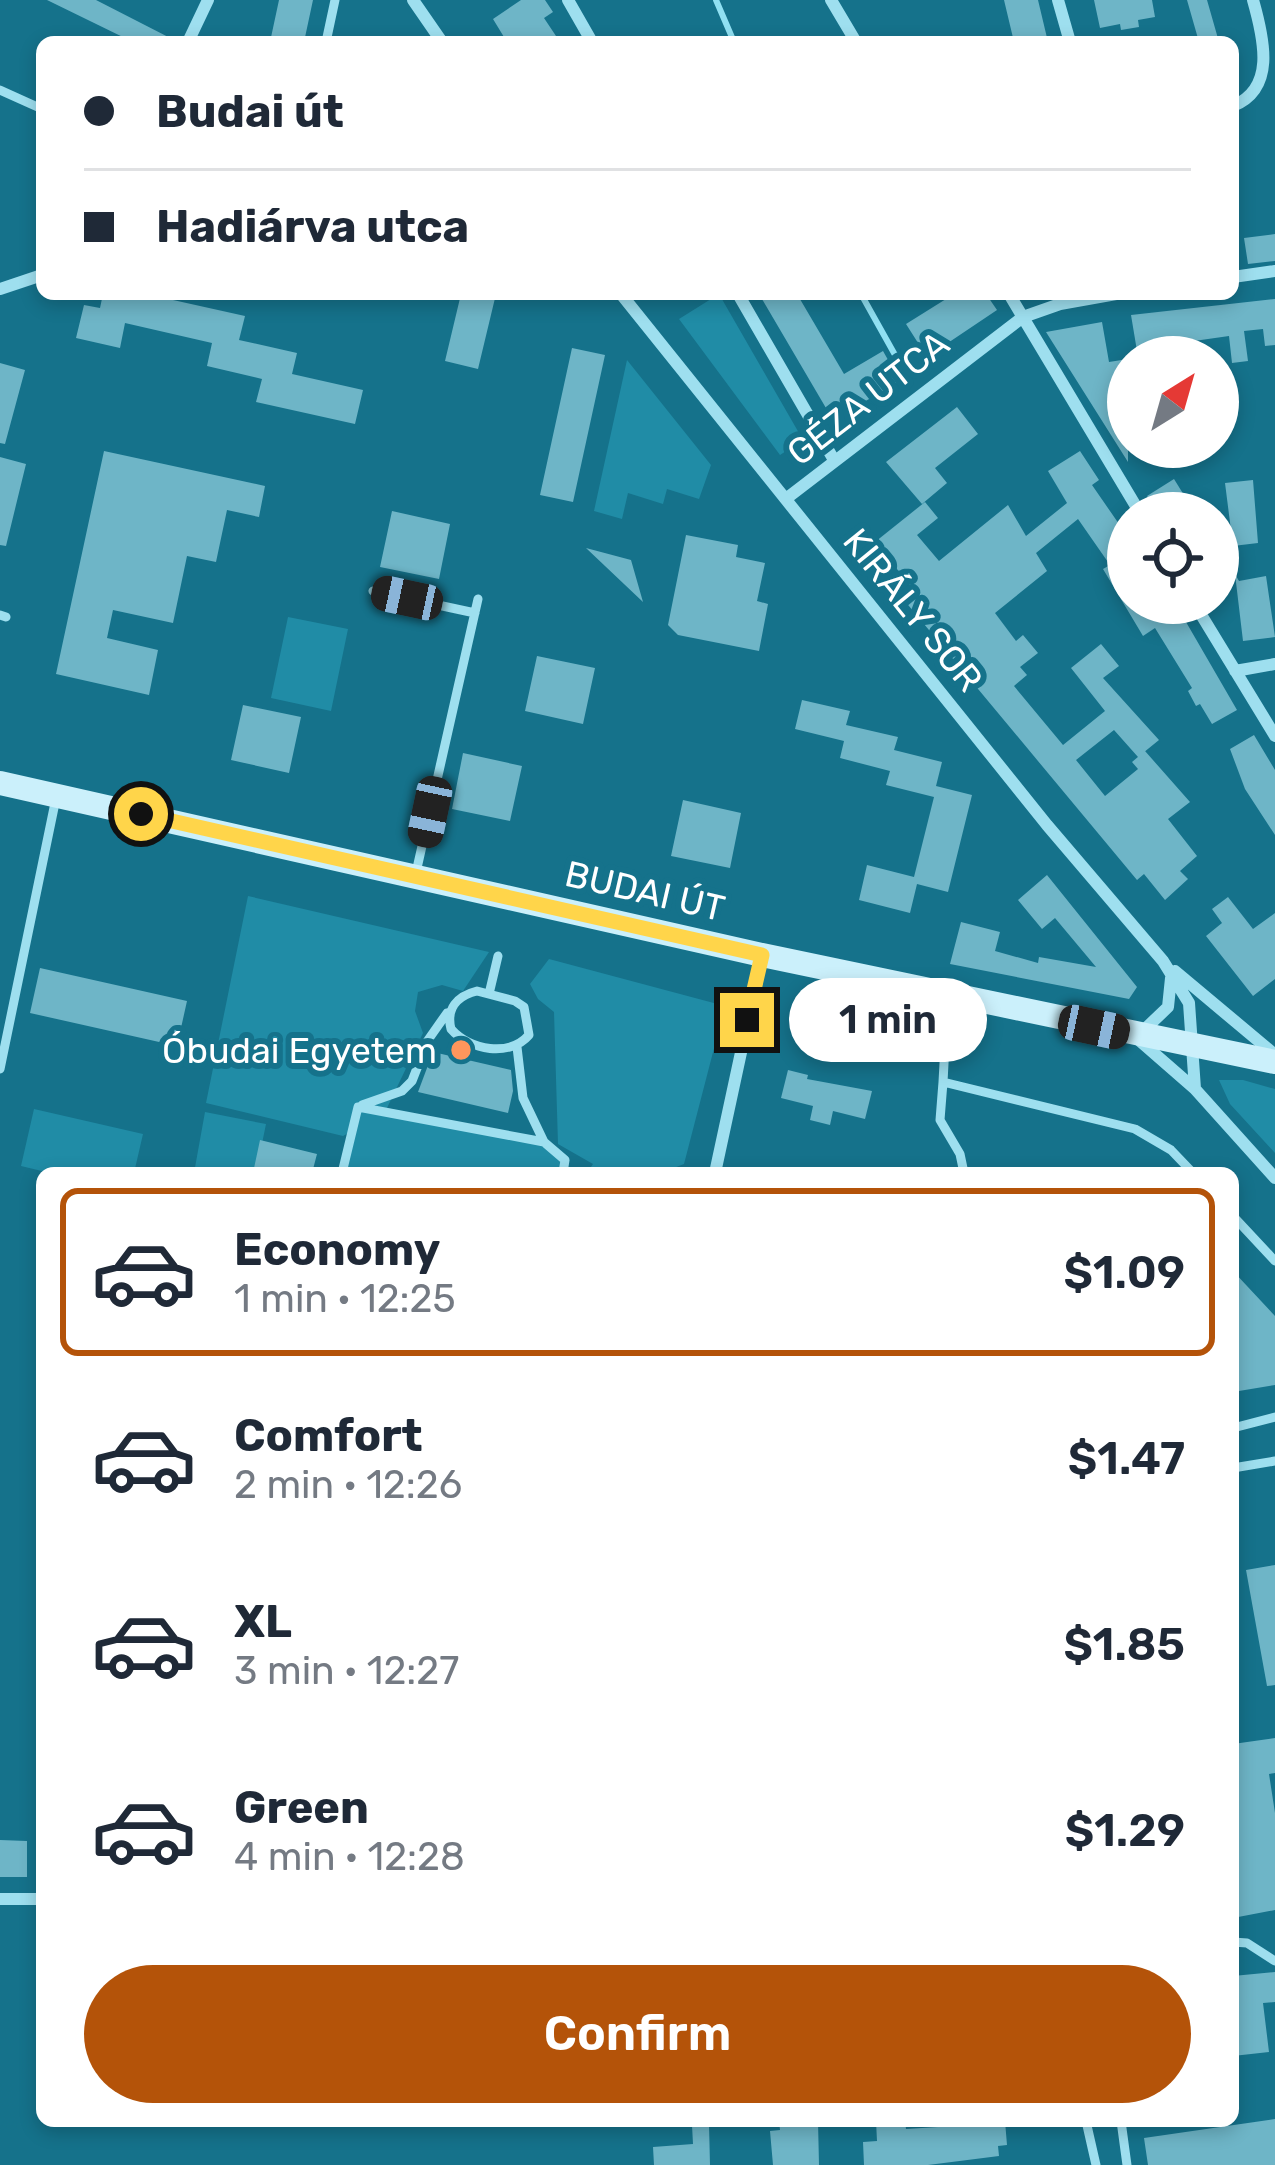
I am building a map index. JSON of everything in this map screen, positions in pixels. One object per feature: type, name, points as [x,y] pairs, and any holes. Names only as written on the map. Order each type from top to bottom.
[{"type":"main road","name":"BUDAI ÚT","points":[[0,783],[940,994],[1190,1046],[1275,1058]]},
{"type":"street","points":[[191,36],[208,0]]},
{"type":"street","points":[[413,0],[438,36]]},
{"type":"street","points":[[568,0],[589,36]]},
{"type":"street","points":[[831,0],[852,36]]},
{"type":"street","points":[[1058,0],[1068,36]]},
{"type":"street","points":[[1239,104],[1255,98],[1270,71],[1252,0]]},
{"type":"street","points":[[1239,276],[1275,271]]},
{"type":"street","points":[[0,289],[36,277]]},
{"type":"street","name":"KIRÁLY SOR","points":[[626,300],[1047,825],[1163,961],[1275,1058]]},
{"type":"street","points":[[742,300],[835,460]]},
{"type":"street","points":[[1012,300],[1127,492]]},
{"type":"street","name":"GÉZA UTCA","points":[[787,498],[1022,317],[1082,300]]},
{"type":"street","points":[[1207,624],[1275,736]]},
{"type":"street","points":[[1235,670],[1275,664]]},
{"type":"street","points":[[716,1167],[762,955]]},
{"type":"street","points":[[1163,961],[1173,987],[1168,1007],[1153,1025],[1133,1035],[1195,1089],[1275,1178]]},
{"type":"street","name":"KIRÁLY SOR","points":[[1163,961],[1189,1004],[1195,1089]]},
{"type":"street","points":[[0,1899],[36,1899]]},
{"type":"lane","points":[[327,36],[335,0]]},
{"type":"lane","points":[[0,90],[36,107]]},
{"type":"lane","points":[[373,591],[475,613]]},
{"type":"lane","points":[[416,877],[478,599]]},
{"type":"lane","points":[[0,1069],[56,796]]},
{"type":"lane","points":[[489,994],[498,956]]},
{"type":"lane","points":[[358,1107],[402,1091],[412,1081],[428,1040],[451,1009],[466,994],[477,991],[524,1007],[529,1035],[507,1051],[458,1037],[448,1018],[451,1009]]},
{"type":"lane","points":[[940,994],[945,1045],[940,1120],[963,1167]]},
{"type":"lane","points":[[518,1047],[524,1098],[544,1142],[565,1160],[564,1167]]},
{"type":"lane","points":[[943,1082],[1135,1129],[1171,1150],[1187,1167]]},
{"type":"lane","points":[[358,1107],[544,1142]]},
{"type":"lane","points":[[344,1167],[358,1107]]},
{"type":"lane","points":[[1239,1222],[1275,1261]]},
{"type":"lane","points":[[1239,1426],[1275,1417]]},
{"type":"lane","points":[[1239,1467],[1275,1462]]},
{"type":"lane","points":[[1239,1942],[1247,1942],[1275,1961]]},
{"type":"lane","points":[[1087,2127],[1096,2165]]},
{"type":"lane","points":[[1122,2127],[1126,2165]]},
{"type":"shaded area","points":[[709,300],[722,300],[803,440],[780,455],[679,319]]},
{"type":"shaded area","points":[[627,360],[711,465],[699,499],[667,489],[663,504],[628,493],[622,519],[594,511]]},
{"type":"shaded area","points":[[288,617],[348,629],[331,711],[271,698]]},
{"type":"shaded area","points":[[248,896],[489,952],[463,991],[442,985],[418,992],[415,1011],[423,1033],[387,1108],[544,1142],[565,1160],[564,1167],[343,1167],[352,1131],[343,1136],[206,1103]]},
{"type":"shaded area","points":[[549,959],[725,1006],[684,1164],[591,1167],[593,1164],[558,1144],[554,1012],[538,999],[530,984]]},
{"type":"shaded area","points":[[1219,1080],[1243,1080],[1275,1089],[1275,1153],[1230,1104]]},
{"type":"shaded area","points":[[34,1109],[143,1134],[135,1167],[21,1166]]},
{"type":"shaded area","points":[[205,1112],[266,1124],[257,1167],[195,1167]]},
{"type":"building","points":[[47,0],[96,0],[166,36],[121,36]]},
{"type":"building","points":[[279,0],[313,0],[305,36],[271,36]]},
{"type":"building","points":[[521,0],[545,0],[553,12],[544,18],[556,36],[503,36],[493,19]]},
{"type":"building","points":[[1004,0],[1038,0],[1047,36],[1013,36]]},
{"type":"building","points":[[1094,0],[1152,0],[1155,17],[1138,20],[1139,27],[1100,28]]},
{"type":"building","points":[[1187,0],[1207,0],[1217,36],[1197,36]]},
{"type":"building","points":[[1275,234],[1275,261],[1248,264],[1244,238]]},
{"type":"building","points":[[1275,299],[1275,345],[1265,346],[1263,329],[1244,331],[1248,361],[1239,362],[1239,336],[1134,336],[1131,315]]},
{"type":"building","points":[[102,300],[173,300],[245,316],[239,340],[297,353],[292,374],[363,390],[355,424],[256,402],[262,379],[207,366],[212,343],[125,323],[120,348],[76,338],[84,305],[100,308]]},
{"type":"building","points":[[460,300],[495,300],[478,369],[445,361]]},
{"type":"building","points":[[763,300],[801,300],[844,374],[883,351],[900,381],[833,420]]},
{"type":"building","points":[[944,300],[990,300],[997,310],[927,357],[906,324]]},
{"type":"building","points":[[1102,322],[1107,351],[1107,429],[1046,332]]},
{"type":"building","points":[[572,348],[605,355],[573,502],[540,495]]},
{"type":"building","points":[[0,363],[25,370],[5,444],[0,443]]},
{"type":"building","points":[[957,407],[978,434],[935,468],[947,483],[922,504],[886,462]]},
{"type":"building","points":[[104,451],[265,486],[259,517],[227,510],[216,562],[187,556],[173,623],[113,610],[107,638],[158,650],[149,695],[56,674]]},
{"type":"building","points":[[1080,451],[1099,480],[1092,485],[1107,507],[1107,561],[1078,519],[1036,553],[1047,571],[995,613],[1016,641],[1023,635],[1038,653],[1020,667],[1027,675],[1014,686],[1063,745],[1105,711],[1071,668],[1101,644],[1119,666],[1103,678],[1159,740],[1145,751],[1190,802],[1168,819],[1197,856],[1180,871],[1188,879],[1165,900],[1144,874],[1137,880],[899,594],[910,585],[875,542],[925,502],[938,518],[917,535],[939,561],[1008,505],[1026,536],[1067,503],[1048,471]],"holes":[[[1114,730],[1138,757],[1132,762],[1138,769],[1105,796],[1076,760]]]},
{"type":"building","points":[[0,457],[26,464],[6,546],[0,545]]},
{"type":"building","points":[[1174,479],[1182,492],[1153,492]]},
{"type":"building","points":[[1253,480],[1258,543],[1239,545],[1239,492],[1226,492],[1225,483]]},
{"type":"building","points":[[392,511],[450,524],[439,579],[380,567]]},
{"type":"building","points":[[686,535],[738,545],[736,557],[765,563],[757,601],[768,604],[759,651],[678,635],[668,625]]},
{"type":"building","points":[[586,548],[631,560],[643,602]]},
{"type":"building","points":[[1266,576],[1275,637],[1243,641],[1239,581]]},
{"type":"building","points":[[1136,624],[1187,624],[1237,710],[1212,724],[1200,704],[1196,706],[1188,691],[1192,688],[1155,628],[1143,636]]},
{"type":"building","points":[[537,656],[595,668],[583,724],[525,711]]},
{"type":"building","points":[[802,700],[850,711],[846,725],[898,737],[894,750],[942,762],[936,786],[972,795],[948,892],[917,884],[910,913],[859,900],[867,865],[914,877],[934,797],[886,785],[890,771],[840,758],[844,741],[795,729]]},
{"type":"building","points":[[243,705],[301,717],[289,773],[231,760]]},
{"type":"building","points":[[1254,735],[1275,770],[1275,835],[1245,789],[1230,749]]},
{"type":"building","points":[[463,753],[522,766],[510,821],[452,809]]},
{"type":"building","points":[[683,800],[741,813],[730,868],[671,856]]},
{"type":"building","points":[[1047,875],[1137,987],[1129,999],[950,964],[961,922],[1000,932],[995,951],[1038,963],[1039,957],[1096,967],[1055,918],[1042,929],[1018,900]]},
{"type":"building","points":[[1228,897],[1253,929],[1275,913],[1275,979],[1253,996],[1206,936],[1222,923],[1212,909]]},
{"type":"building","points":[[40,968],[187,1001],[177,1046],[30,1013]]},
{"type":"building","points":[[433,1052],[511,1070],[508,1113],[418,1092]]},
{"type":"building","points":[[788,1070],[808,1075],[807,1079],[872,1091],[865,1119],[833,1111],[830,1125],[810,1120],[813,1106],[781,1098]]},
{"type":"building","points":[[260,1140],[317,1154],[314,1167],[254,1167]]},
{"type":"building","points":[[1239,1277],[1275,1316],[1275,1385],[1239,1391]]},
{"type":"building","points":[[1275,1565],[1275,1685],[1267,1686],[1246,1570]]},
{"type":"building","points":[[1275,1738],[1275,1773],[1269,1774],[1275,1813],[1275,1910],[1239,1917],[1239,1743]]},
{"type":"building","points":[[0,1840],[27,1841],[27,1877],[0,1877]]},
{"type":"building","points":[[1275,1972],[1275,2002],[1263,2003],[1269,2052],[1239,2055],[1239,1975]]},
{"type":"building","points":[[1275,2119],[1275,2165],[1148,2165],[1144,2138]]},
{"type":"building","points":[[692,2127],[709,2127],[710,2165],[654,2165],[653,2147],[693,2144]]},
{"type":"building","points":[[818,2127],[819,2165],[773,2165],[770,2131]]},
{"type":"building","points":[[876,2127],[1006,2127],[1007,2145],[998,2146],[999,2156],[928,2165],[864,2165],[863,2142],[877,2141]]},
{"type":"waterway","points":[[716,0],[731,36]]},
{"type":"waterway","points":[[864,300],[904,371]]},
{"type":"place","name":"Óbudai Egyetem","points":[[461,1050]]},
{"type":"route","points":[[141,814],[762,955],[747,1020]]}]
